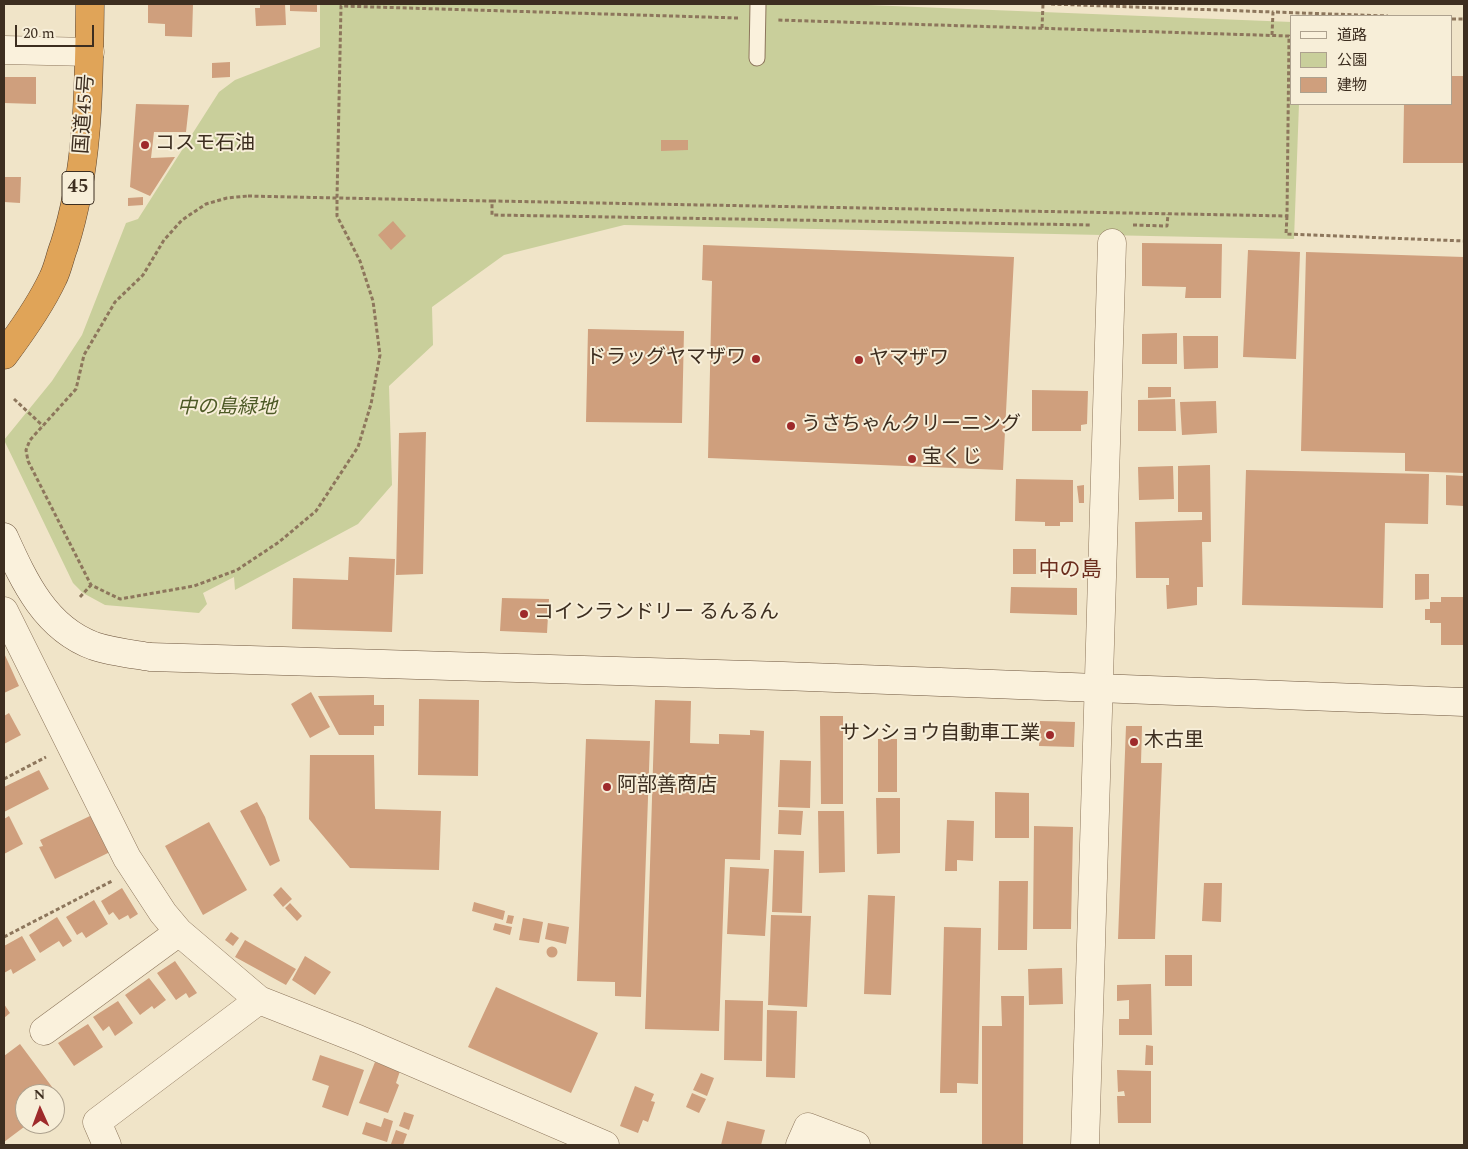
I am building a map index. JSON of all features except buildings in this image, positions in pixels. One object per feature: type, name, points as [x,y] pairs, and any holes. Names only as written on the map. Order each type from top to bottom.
[{"type":"highway","name":"国道45号","points":[[4,355],[26,327],[54,277],[73,218],[82,163],[90,52],[90,4]]},
{"type":"street","points":[[4,50],[90,52]]},
{"type":"street","points":[[1085,1145],[1112,243]]},
{"type":"street","points":[[4,537],[26,585],[44,611],[70,633],[93,646],[150,657],[783,676],[1464,702]]},
{"type":"street","points":[[4,611],[135,870],[163,913],[179,932],[259,1000],[366,1043],[605,1145]]},
{"type":"street","points":[[44,1031],[179,932]]},
{"type":"street","points":[[107,1145],[97,1122],[259,1000]]},
{"type":"street","points":[[800,1145],[808,1127],[856,1145]]},
{"type":"lane","points":[[757,58],[758,11]]},
{"type":"path","points":[[1042,28],[1043,4]]},
{"type":"path","points":[[1052,4],[1359,15]]},
{"type":"path","points":[[1287,216],[492,201],[337,198],[248,196],[227,198],[206,204],[182,220],[164,240],[143,275],[115,302],[84,355],[76,389],[30,440],[26,450],[28,461],[91,585],[120,599],[194,586],[237,570],[279,542],[316,511],[334,486],[358,447],[372,404],[380,355],[373,301],[360,261],[337,216],[337,198],[341,5],[758,11],[1042,28],[1289,36],[1287,216],[1286,234],[1464,241]]},
{"type":"path","points":[[1272,35],[1273,12]]},
{"type":"path","points":[[492,201],[492,215],[1113,225],[1112,243]]},
{"type":"path","points":[[1146,226],[1167,226],[1168,214]]},
{"type":"path","points":[[14,399],[43,426]]},
{"type":"path","points":[[80,597],[91,585]]},
{"type":"path","points":[[4,779],[71,744]]},
{"type":"path","points":[[4,937],[135,870]]},
{"type":"green space","name":"中の島緑地","points":[[320,4],[843,4],[1290,22],[1290,105],[1299,105],[1294,239],[624,225],[504,255],[432,307],[433,345],[389,386],[392,485],[358,524],[235,590],[234,577],[203,593],[207,604],[199,613],[105,605],[83,593],[73,583],[4,440],[52,381],[82,335],[126,223],[138,219],[219,92],[235,80],[320,47]]},
{"type":"place","name":"コスモ石油","points":[[145,145]]},
{"type":"place","name":"ドラッグヤマザワ","points":[[756,359]]},
{"type":"place","name":"ヤマザワ","points":[[859,360]]},
{"type":"place","name":"うさちゃんクリーニング","points":[[791,426]]},
{"type":"place","name":"宝くじ","points":[[912,459]]},
{"type":"place","name":"コインランドリー るんるん","points":[[524,614]]},
{"type":"place","name":"サンショウ自動車工業","points":[[1050,735]]},
{"type":"place","name":"木古里","points":[[1134,742]]},
{"type":"place","name":"阿部善商店","points":[[607,787]]},
{"type":"district","name":"中の島","points":[[1070,572]]}]
